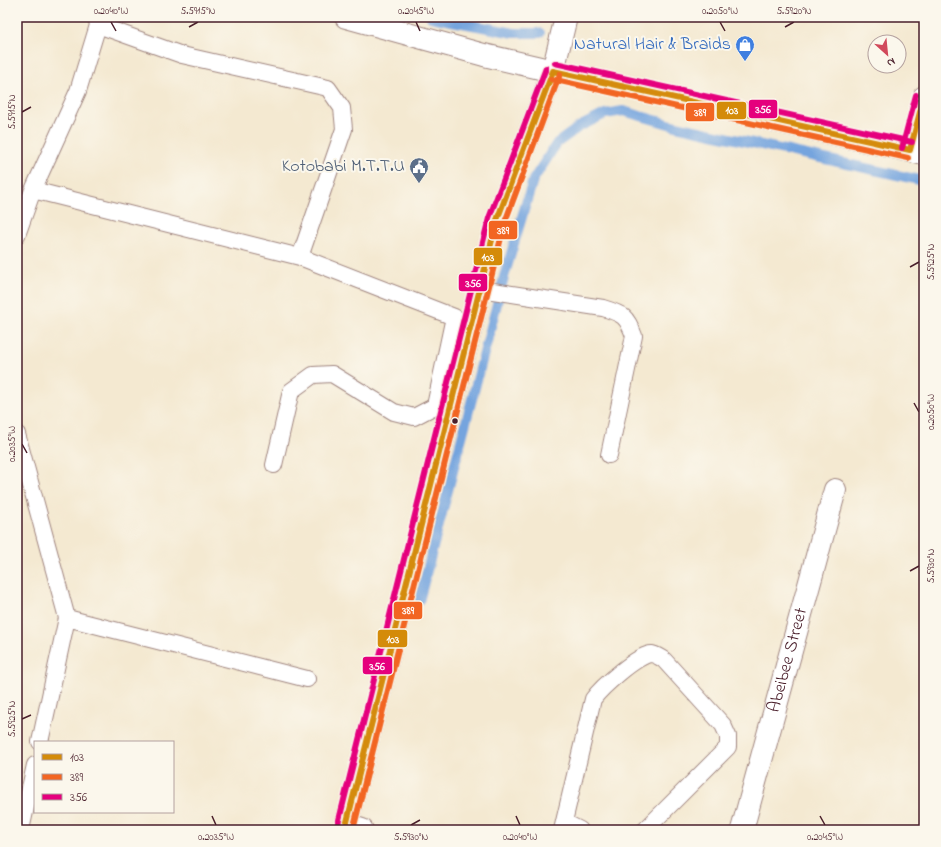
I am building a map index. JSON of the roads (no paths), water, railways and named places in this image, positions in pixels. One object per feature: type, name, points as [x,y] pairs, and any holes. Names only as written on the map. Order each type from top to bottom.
[{"type":"street","points":[[346,17],[484,55],[917,152],[924,97]]},
{"type":"street","points":[[351,828],[463,322],[480,289],[497,220],[553,71],[566,17]]},
{"type":"street","name":"Abeibee Street","points":[[742,830],[835,490]]},
{"type":"lane","points":[[17,235],[33,190],[78,91],[97,21],[182,55],[328,88],[342,108],[344,129],[300,257]]},
{"type":"lane","points":[[33,190],[300,257],[463,322],[435,406],[414,417],[394,412],[332,374],[313,375],[292,391],[274,465]]},
{"type":"lane","points":[[480,289],[603,308],[621,313],[629,322],[634,336],[609,455]]},
{"type":"lane","points":[[17,434],[66,618],[40,741]]},
{"type":"lane","points":[[66,618],[307,679]]},
{"type":"lane","points":[[580,830],[563,826],[593,699],[599,690],[641,657],[653,654],[664,660],[723,725],[728,736],[728,747],[645,830]]},
{"type":"lane","points":[[21,830],[34,770]]},
{"type":"waterway","points":[[431,17],[514,33],[540,33]]},
{"type":"waterway","points":[[419,601],[504,277],[533,180],[557,143],[579,127],[605,114],[623,111],[676,126],[924,181]]},
{"type":"place","name":"Natural Hair & Braids","points":[[745,62]]},
{"type":"place","name":"Kotobabi M.T.T.U","points":[[419,184]]}]
